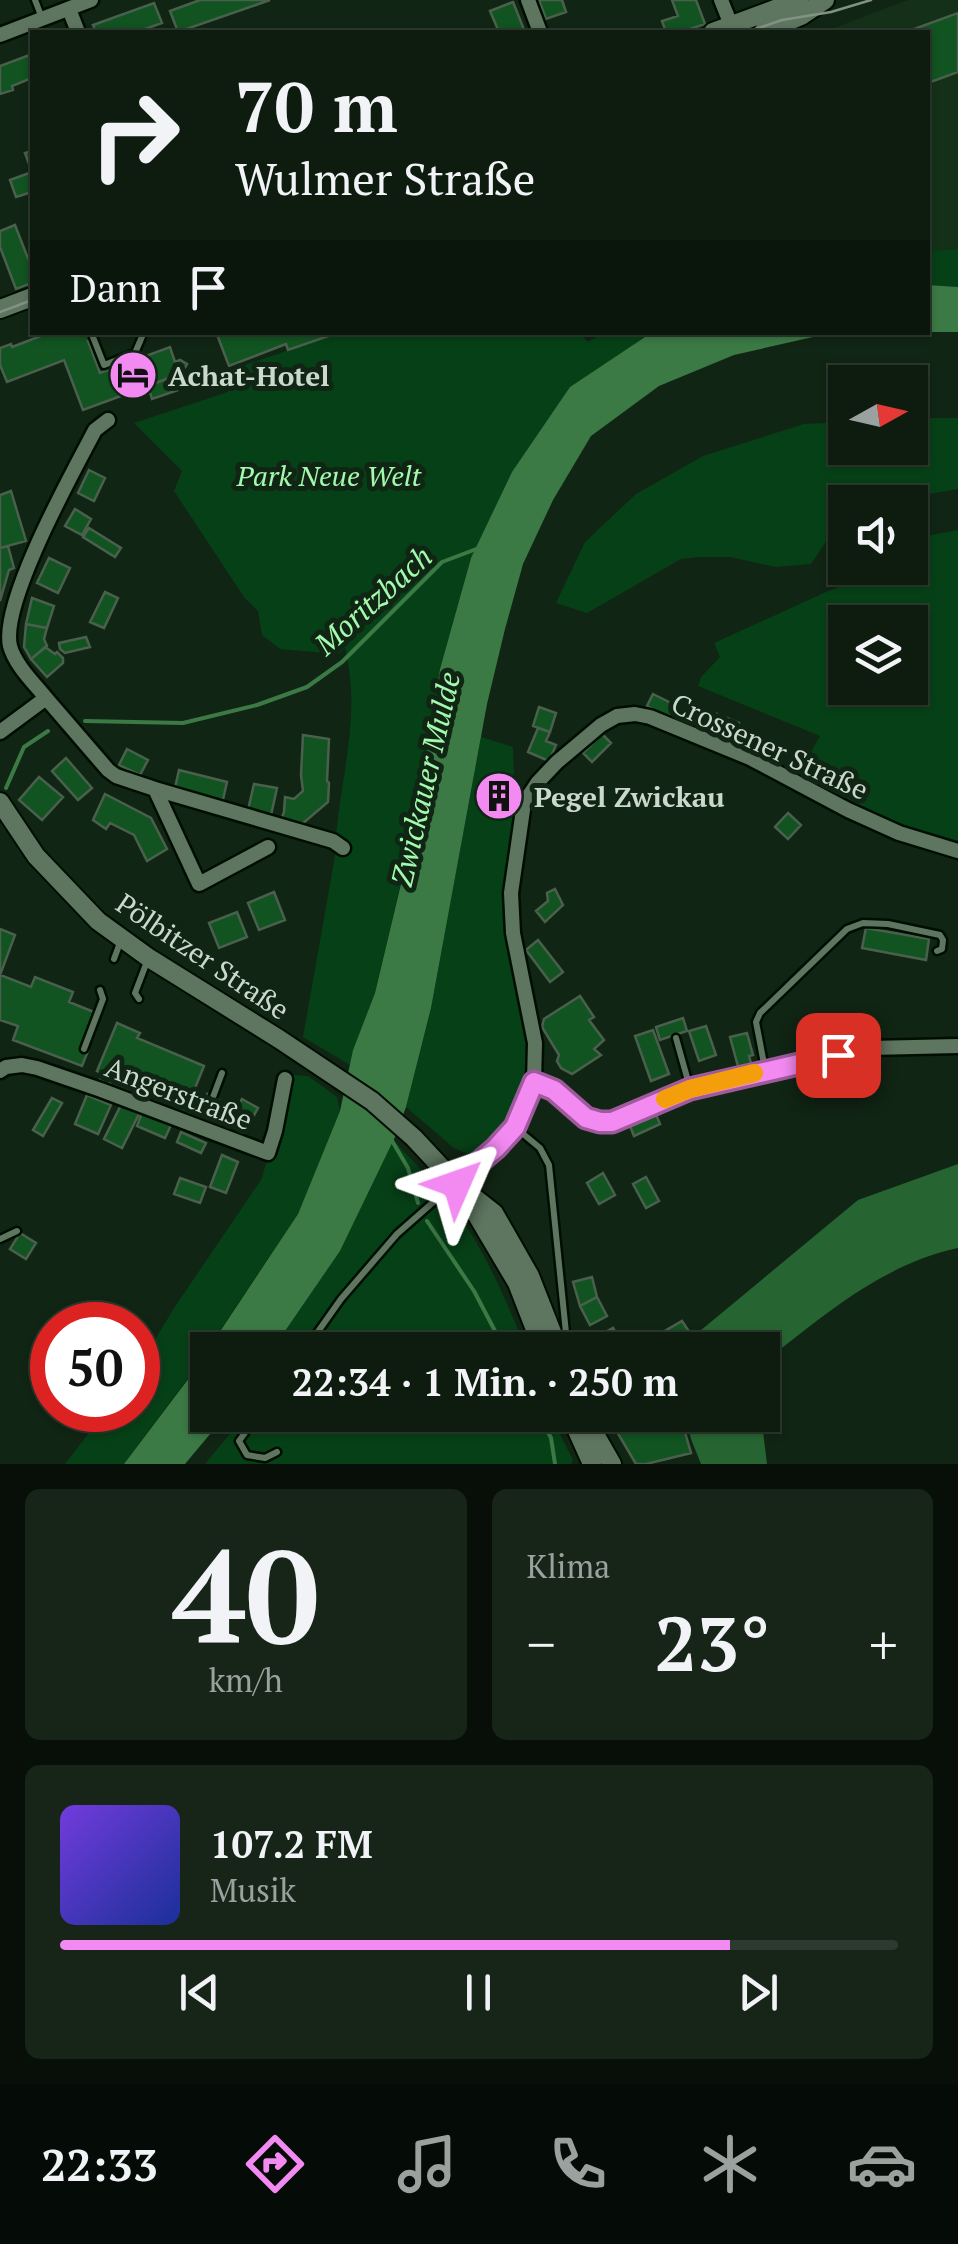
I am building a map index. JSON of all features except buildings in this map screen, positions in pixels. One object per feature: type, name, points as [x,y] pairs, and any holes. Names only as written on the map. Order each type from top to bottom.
[{"type":"street","points":[[0,35],[91,0]]},
{"type":"street","points":[[528,0],[539,30]]},
{"type":"street","points":[[721,0],[722,29],[799,0]]},
{"type":"street","points":[[782,29],[825,0]]},
{"type":"street","points":[[70,10],[77,30]]},
{"type":"street","points":[[0,309],[30,298]]},
{"type":"street","points":[[108,420],[95,430],[56,505],[15,602],[10,648],[46,698],[116,776],[343,848]]},
{"type":"street","points":[[0,732],[46,698]]},
{"type":"street","name":"Crossener Straße","points":[[456,1183],[515,1127],[534,1082],[535,1043],[512,933],[511,893],[524,804],[557,762],[600,725],[617,716],[635,714],[650,718],[750,758],[899,833],[958,850]]},
{"type":"street","points":[[155,789],[199,884],[268,846]]},
{"type":"street","name":"Pölbitzer Straße","points":[[0,802],[36,856],[98,920],[148,958],[372,1102],[414,1138],[456,1183]]},
{"type":"street","points":[[534,1082],[554,1090],[586,1118],[612,1122],[690,1089],[765,1070],[870,1048],[958,1046]]},
{"type":"street","name":"Angerstraße","points":[[0,1071],[22,1065],[37,1068],[268,1153],[285,1079]]},
{"type":"street","points":[[456,1183],[494,1213],[559,1332]]},
{"type":"street","points":[[456,1183],[500,1252],[536,1332]]},
{"type":"street","points":[[583,1432],[592,1464]]},
{"type":"street","points":[[588,1432],[612,1464]]},
{"type":"lane","points":[[35,0],[42,19]]},
{"type":"lane","points":[[93,335],[104,365],[134,352],[142,335]]},
{"type":"lane","points":[[765,1070],[756,1022],[760,1013],[847,930],[863,922],[940,935],[942,949],[937,951]]},
{"type":"lane","points":[[114,959],[122,939]]},
{"type":"lane","points":[[139,1000],[135,994],[148,958]]},
{"type":"lane","points":[[84,1049],[103,999],[100,990]]},
{"type":"lane","points":[[676,1038],[690,1089]]},
{"type":"lane","points":[[213,1097],[222,1073]]},
{"type":"lane","points":[[515,1127],[540,1148],[549,1165],[566,1332]]},
{"type":"lane","points":[[317,1332],[397,1234],[456,1183]]},
{"type":"lane","points":[[0,1239],[17,1231]]},
{"type":"lane","points":[[247,1432],[240,1442],[247,1456],[266,1458],[277,1452]]},
{"type":"shaded area","points":[[908,0],[958,0],[958,249],[930,251],[930,30],[829,30]]},
{"type":"shaded area","points":[[958,1164],[958,1248],[878,1279],[780,1350],[780,1332],[699,1332],[858,1200]]},
{"type":"shaded area","points":[[689,1432],[763,1432],[767,1464],[701,1464]]},
{"type":"green space","points":[[958,249],[958,287],[930,285],[930,251]]},
{"type":"green space","name":"Park Neue Welt","points":[[334,335],[582,335],[588,342],[600,335],[648,335],[570,387],[471,558],[440,669],[413,830],[375,993],[350,1065],[303,1037],[335,856],[350,727],[350,675],[345,648],[338,654],[280,649],[262,635],[258,611],[244,597],[174,491],[182,471],[134,423],[228,392],[227,371]]},
{"type":"green space","points":[[928,418],[958,418],[958,489],[928,494],[928,485],[828,485],[828,539],[811,564],[775,567],[730,557],[681,559],[587,613],[556,603],[585,542],[636,494],[703,456],[804,424],[828,423],[828,465],[928,465]]},
{"type":"green space","points":[[958,530],[958,842],[870,817],[797,777],[820,736],[698,686],[701,677],[720,657],[714,643],[844,585],[928,585],[928,536]]},
{"type":"green space","points":[[481,737],[513,747],[515,806],[506,892],[531,1040],[529,1080],[511,1120],[483,1149],[468,1154],[454,1148],[406,1107],[431,1008]]},
{"type":"green space","points":[[294,1075],[308,1076],[337,1097],[340,1111],[298,1214],[219,1332],[190,1332],[190,1375],[160,1416],[160,1331],[261,1180]]},
{"type":"green space","points":[[393,1140],[438,1187],[463,1221],[493,1274],[518,1332],[284,1332],[340,1251]]},
{"type":"green space","points":[[90,1432],[148,1432],[124,1464],[65,1464]]},
{"type":"green space","points":[[231,1432],[559,1432],[573,1460],[571,1464],[205,1464]]},
{"type":"water","points":[[930,285],[958,287],[958,332],[930,332]]},
{"type":"water","name":"Zwickauer Mulde","points":[[648,335],[854,335],[813,337],[734,355],[659,386],[591,436],[553,500],[523,564],[487,704],[431,1008],[395,1137],[340,1251],[284,1332],[220,1332],[298,1214],[340,1111],[353,1050],[375,993],[415,825],[440,669],[471,558],[512,472],[570,387]]},
{"type":"water","points":[[189,1378],[190,1432],[212,1432],[185,1464],[124,1464],[148,1432],[160,1432],[160,1416]]},
{"type":"waterway","name":"Moritzbach","points":[[85,721],[183,723],[257,705],[307,687],[342,662],[442,562],[479,548]]},
{"type":"waterway","name":"Moritzbach","points":[[6,788],[24,747],[48,731]]},
{"type":"waterway","points":[[391,1139],[408,1168],[418,1203]]},
{"type":"waterway","points":[[427,1221],[474,1291],[496,1332]]},
{"type":"waterway","points":[[548,1432],[555,1464]]},
{"type":"tram line","points":[[753,30],[871,0]]},
{"type":"tram line","points":[[0,312],[30,301]]},
{"type":"slow traffic","points":[[665,1099],[754,1073]]},
{"type":"place","name":"Achat-Hotel","points":[[133,375]]},
{"type":"place","name":"Pegel Zwickau","points":[[499,796]]},
{"type":"route","points":[[457,1184],[515,1127],[534,1082],[554,1090],[586,1118],[612,1122],[690,1089],[838,1055]]}]
